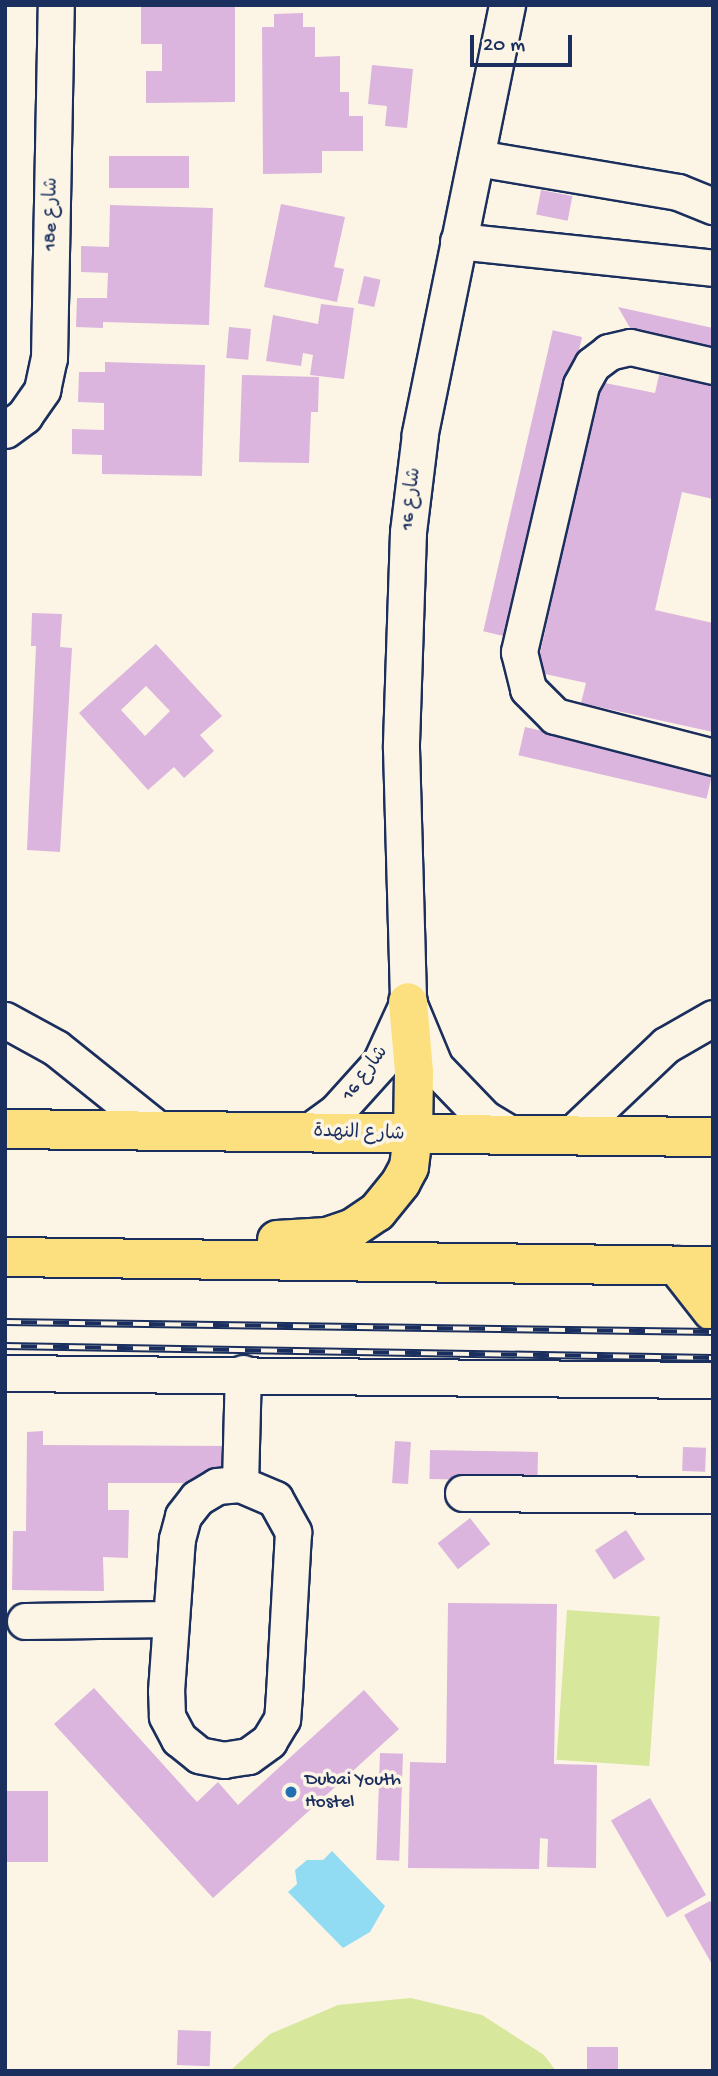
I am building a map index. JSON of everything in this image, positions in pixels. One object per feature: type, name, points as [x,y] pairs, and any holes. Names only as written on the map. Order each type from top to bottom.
[{"type":"main road","points":[[5,1236],[327,1237],[369,1217],[396,1192],[409,1167],[413,1136],[414,1072],[408,1002]]},
{"type":"main road","name":"شارع النهدة","points":[[5,1129],[413,1136],[713,1137]]},
{"type":"main road","points":[[5,1257],[695,1266],[713,1312]]},
{"type":"street","name":"18e شارع","points":[[15,423],[42,390],[49,358],[56,5]]},
{"type":"street","name":"شارع 16","points":[[507,5],[435,349],[408,532],[401,724],[408,1002],[418,1035],[442,1076],[484,1118],[514,1136]]},
{"type":"street","points":[[477,158],[678,192],[713,206]]},
{"type":"street","points":[[458,241],[713,268]]},
{"type":"street","points":[[713,366],[630,347],[609,352],[592,365],[581,385],[519,652],[528,689],[555,716],[713,757]]},
{"type":"street","points":[[5,993],[17,1026],[83,1068],[161,1132]]},
{"type":"street","name":"شارع 16","points":[[307,1133],[335,1114],[373,1072],[408,1002]]},
{"type":"street","points":[[571,1135],[666,1045],[713,1018]]},
{"type":"street","points":[[5,1373],[243,1373],[710,1385]]},
{"type":"street","points":[[240,1484],[243,1373]]},
{"type":"street","points":[[240,1484],[275,1499],[293,1532],[282,1719],[269,1741],[248,1756],[223,1760],[199,1755],[178,1739],[167,1716],[171,1619],[183,1516],[197,1498],[217,1486],[240,1484]]},
{"type":"street","points":[[463,1493],[713,1494]]},
{"type":"street","points":[[25,1620],[171,1619]]},
{"type":"green space","points":[[567,1610],[660,1616],[649,1766],[557,1760]]},
{"type":"green space","points":[[411,1998],[482,2015],[544,2055],[556,2071],[230,2071],[270,2034],[338,2005]]},
{"type":"water","points":[[332,1851],[385,1906],[370,1932],[343,1948],[288,1892],[297,1884],[295,1870],[307,1860],[323,1860]]},
{"type":"building","points":[[141,5],[235,5],[235,102],[146,103],[146,71],[162,71],[162,44],[141,44]]},
{"type":"building","points":[[303,13],[303,27],[315,27],[315,57],[340,56],[340,92],[349,92],[349,116],[363,116],[363,151],[322,151],[322,173],[263,174],[262,27],[274,27],[274,14]]},
{"type":"building","points":[[372,65],[413,69],[407,128],[385,126],[387,106],[368,104]]},
{"type":"building","points":[[109,156],[189,156],[189,188],[109,188]]},
{"type":"building","points":[[541,190],[572,196],[568,221],[536,215]]},
{"type":"building","points":[[281,204],[345,217],[334,267],[344,269],[337,302],[264,287]]},
{"type":"building","points":[[110,205],[213,208],[209,325],[103,322],[103,328],[76,327],[77,298],[107,298],[108,273],[81,272],[81,246],[109,247]]},
{"type":"building","points":[[364,276],[381,280],[374,307],[358,303]]},
{"type":"building","points":[[321,304],[354,308],[344,379],[310,375],[313,355],[303,353],[301,366],[266,361],[273,315],[318,324]]},
{"type":"building","points":[[618,307],[713,328],[713,353],[634,335]]},
{"type":"building","points":[[229,327],[251,329],[248,360],[226,358]]},
{"type":"building","points":[[553,330],[582,337],[512,638],[483,631]]},
{"type":"building","points":[[105,362],[205,365],[202,476],[102,474],[102,455],[72,454],[72,429],[104,430],[104,403],[78,402],[79,372],[105,372]]},
{"type":"building","points":[[242,375],[319,377],[318,412],[311,412],[309,463],[239,462]]},
{"type":"building","points":[[659,375],[713,386],[713,499],[682,492],[655,610],[713,623],[713,732],[581,703],[586,683],[536,672],[600,382],[655,393]]},
{"type":"building","points":[[32,613],[62,614],[60,647],[72,648],[60,852],[27,850],[36,646],[31,646]]},
{"type":"building","points":[[156,644],[222,716],[200,735],[214,751],[184,778],[174,767],[148,790],[79,713]],"holes":[[[146,686],[170,711],[145,736],[121,710]]]},
{"type":"building","points":[[525,727],[713,770],[707,799],[518,755]]},
{"type":"building","points":[[43,1431],[43,1445],[231,1446],[230,1474],[206,1483],[108,1483],[108,1510],[129,1510],[128,1558],[103,1557],[104,1591],[12,1590],[13,1531],[26,1531],[27,1432]]},
{"type":"building","points":[[395,1441],[411,1442],[408,1484],[392,1483]]},
{"type":"building","points":[[683,1447],[706,1448],[705,1472],[682,1471]]},
{"type":"building","points":[[430,1450],[538,1452],[537,1481],[429,1479]]},
{"type":"building","points":[[470,1518],[490,1544],[458,1569],[438,1543]]},
{"type":"building","points":[[626,1530],[645,1559],[614,1580],[595,1550]]},
{"type":"building","points":[[448,1603],[557,1604],[554,1764],[597,1765],[596,1868],[547,1867],[548,1839],[540,1838],[539,1869],[408,1868],[410,1762],[446,1763]]},
{"type":"building","name":"Dubai Youth Hostel","points":[[94,1688],[197,1802],[218,1782],[238,1805],[364,1690],[399,1729],[213,1898],[54,1724]]},
{"type":"building","points":[[380,1753],[403,1754],[399,1861],[376,1860]]},
{"type":"building","points":[[7,1791],[48,1791],[48,1862],[7,1862]]},
{"type":"building","points":[[650,1798],[706,1895],[667,1917],[611,1820]]},
{"type":"building","points":[[710,1901],[713,1906],[713,1966],[684,1915]]},
{"type":"building","points":[[178,2030],[211,2031],[210,2066],[177,2065]]},
{"type":"building","points":[[587,2047],[618,2047],[618,2071],[587,2071]]},
{"type":"railway","points":[[5,1322],[713,1332]]},
{"type":"railway","points":[[5,1346],[713,1358]]},
{"type":"place","name":"Dubai Youth Hostel","points":[[291,1792]]}]
